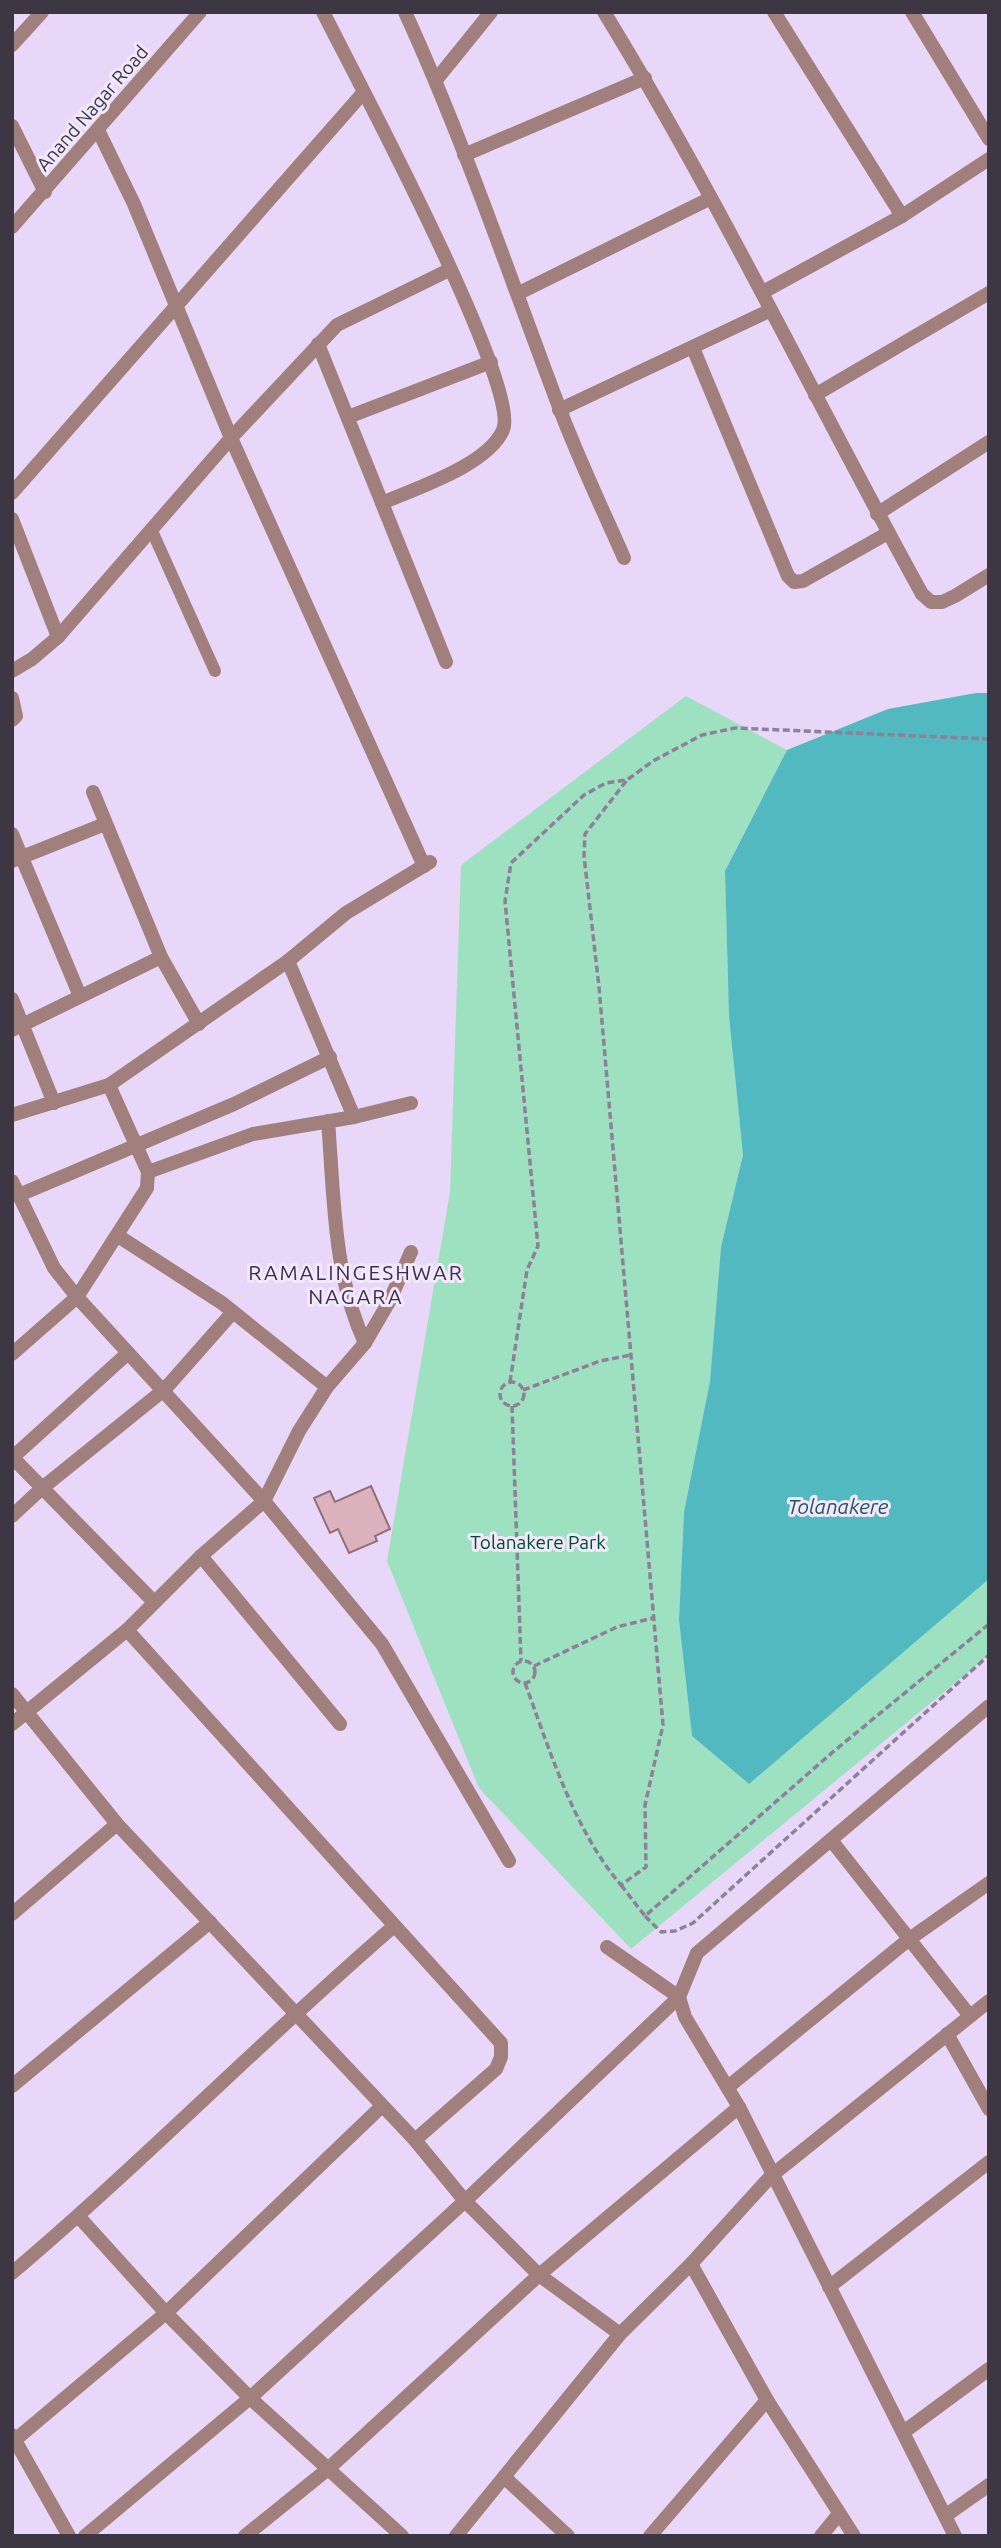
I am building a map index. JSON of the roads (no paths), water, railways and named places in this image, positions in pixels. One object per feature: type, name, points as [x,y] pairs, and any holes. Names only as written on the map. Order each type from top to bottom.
[{"type":"street","points":[[12,45],[42,12]]},
{"type":"street","name":"Anand Nagar Road","points":[[12,227],[200,12]]},
{"type":"street","points":[[323,12],[449,270],[491,362],[506,410],[504,429],[493,444],[472,462],[382,503]]},
{"type":"street","points":[[405,12],[436,80],[519,293],[559,410],[624,558]]},
{"type":"street","points":[[436,80],[491,12]]},
{"type":"street","points":[[604,12],[645,78],[763,292],[877,514],[922,594],[931,602],[942,602],[989,575]]},
{"type":"street","points":[[775,12],[902,216]]},
{"type":"street","points":[[912,12],[989,139]]},
{"type":"street","points":[[464,155],[645,78]]},
{"type":"street","points":[[12,493],[363,93]]},
{"type":"street","points":[[12,126],[45,192]]},
{"type":"street","points":[[12,1115],[109,1085],[288,961],[346,913],[428,863],[231,438],[178,305],[98,130]]},
{"type":"street","points":[[763,292],[902,216],[989,159]]},
{"type":"street","points":[[519,293],[711,198]]},
{"type":"street","points":[[12,671],[32,659],[58,637],[231,438],[337,325],[449,270]]},
{"type":"street","points":[[816,395],[989,293]]},
{"type":"street","points":[[559,410],[771,310]]},
{"type":"street","points":[[318,344],[446,662]]},
{"type":"street","points":[[693,348],[788,576],[794,582],[803,581],[888,533]]},
{"type":"street","points":[[348,417],[491,362]]},
{"type":"street","points":[[877,514],[989,442]]},
{"type":"street","points":[[12,519],[58,637]]},
{"type":"street","points":[[12,698],[16,716],[12,720]]},
{"type":"street","points":[[93,792],[161,957],[199,1024]]},
{"type":"street","points":[[17,859],[105,824]]},
{"type":"street","points":[[12,834],[17,859],[80,996]]},
{"type":"street","points":[[18,1028],[161,957]]},
{"type":"street","points":[[288,961],[354,1117]]},
{"type":"street","points":[[12,999],[18,1028],[54,1103]]},
{"type":"street","points":[[330,1057],[137,1146],[16,1188],[54,1268],[77,1297],[165,1389],[264,1502],[382,1644],[509,1861]]},
{"type":"street","points":[[12,1354],[77,1297],[147,1188],[148,1172],[109,1085]]},
{"type":"street","points":[[148,1172],[253,1134],[354,1117],[411,1103]]},
{"type":"street","points":[[328,1121],[343,1274],[353,1318],[365,1343]]},
{"type":"street","points":[[118,1236],[233,1312],[327,1387]]},
{"type":"street","points":[[12,1724],[127,1630],[153,1601],[201,1556],[264,1502],[299,1432],[327,1387],[365,1343],[390,1300],[411,1252]]},
{"type":"street","points":[[12,1516],[41,1489],[165,1389],[233,1312]]},
{"type":"street","points":[[128,1353],[12,1457],[153,1601]]},
{"type":"street","points":[[201,1556],[340,1724]]},
{"type":"street","points":[[127,1630],[393,1927],[501,2043],[501,2057],[496,2069],[415,2140]]},
{"type":"street","points":[[12,1694],[117,1824],[296,2010],[415,2140],[465,2201],[539,2275],[620,2334]]},
{"type":"street","points":[[85,2536],[250,2398],[465,2201],[680,1997],[697,1953],[989,1706]]},
{"type":"street","points":[[12,1914],[117,1824]]},
{"type":"street","points":[[831,1840],[970,2016]]},
{"type":"street","points":[[728,2087],[908,1940],[989,1883]]},
{"type":"street","points":[[12,2086],[210,1922]]},
{"type":"street","points":[[12,2273],[79,2217],[296,2010],[393,1927]]},
{"type":"street","points":[[607,1947],[680,1997],[685,2017],[739,2107],[771,2176],[905,2431],[955,2536]]},
{"type":"street","points":[[456,2536],[620,2334],[691,2264],[771,2176],[989,2001]]},
{"type":"street","points":[[947,2034],[989,2109]]},
{"type":"street","points":[[69,2536],[14,2438],[166,2313],[382,2106]]},
{"type":"street","points":[[245,2536],[328,2469],[539,2275],[739,2107]]},
{"type":"street","points":[[829,2287],[989,2162]]},
{"type":"street","points":[[79,2217],[166,2313],[250,2398],[402,2536]]},
{"type":"street","points":[[691,2264],[767,2400],[854,2536]]},
{"type":"street","points":[[905,2431],[989,2369]]},
{"type":"street","points":[[650,2536],[767,2400]]},
{"type":"street","points":[[504,2477],[568,2536]]},
{"type":"street","points":[[945,2516],[989,2484]]},
{"type":"street","points":[[821,2536],[839,2514]]},
{"type":"lane","points":[[152,531],[215,671]]},
{"type":"water","name":"Tolanakere","points":[[989,693],[989,1579],[749,1784],[692,1736],[679,1620],[684,1512],[710,1381],[721,1247],[743,1155],[729,1016],[725,871],[787,750],[888,709]]},
{"type":"district","name":"RAMALINGESHWAR NAGARA","points":[[356,1285]]},
{"type":"park label","name":"Tolanakere Park","points":[[538,1542]]}]
